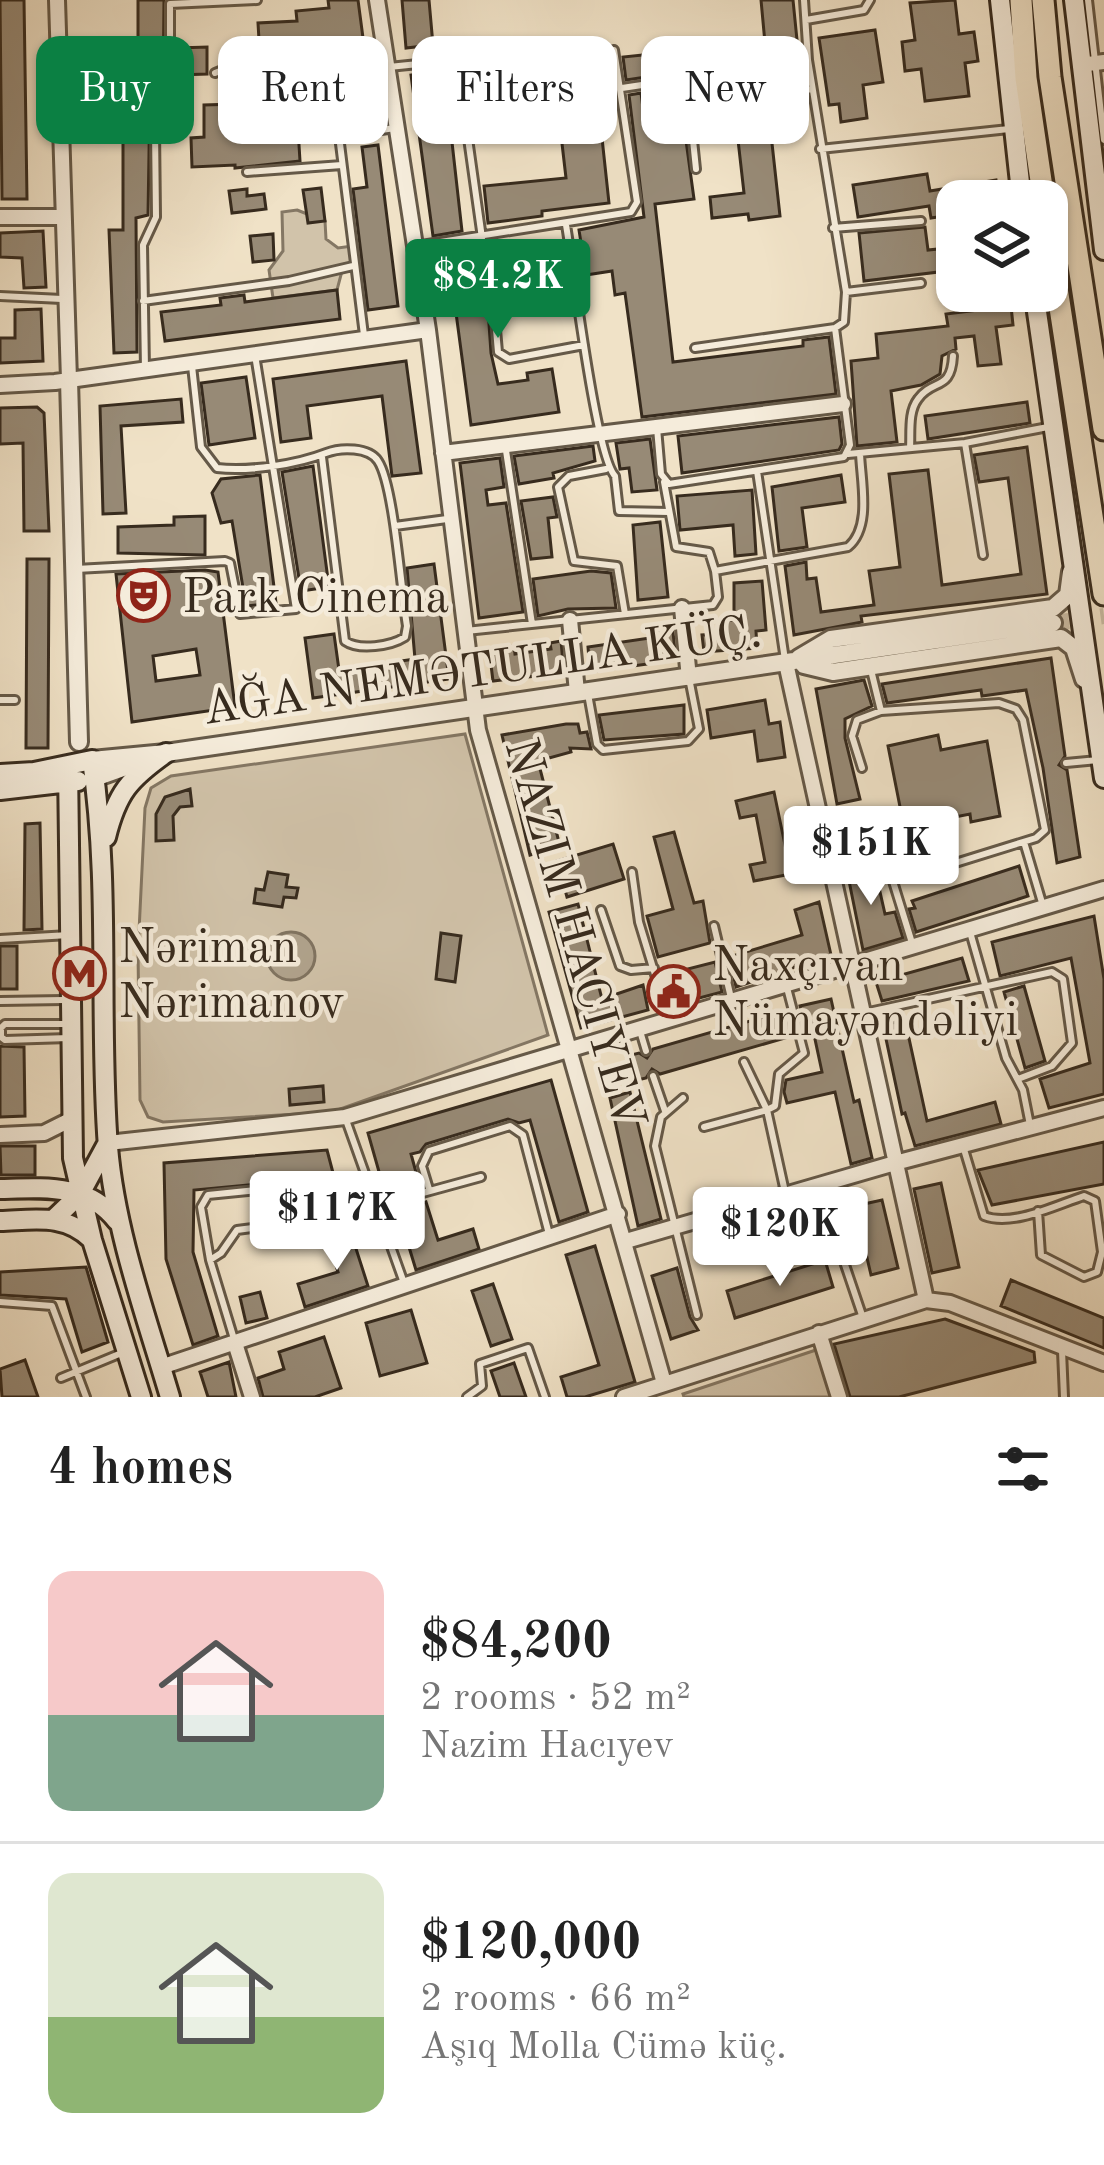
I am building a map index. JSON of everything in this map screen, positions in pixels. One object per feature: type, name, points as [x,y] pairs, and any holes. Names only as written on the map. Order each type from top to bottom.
[{"type":"highway","points":[[1021,0],[1026,78],[1041,180]]},
{"type":"highway","points":[[1043,0],[1046,47],[1104,429]]},
{"type":"highway","points":[[1061,312],[1104,594]]},
{"type":"main road","points":[[998,0],[1019,180]]},
{"type":"main road","points":[[1075,0],[1076,23],[1092,63],[1104,250]]},
{"type":"main road","points":[[1037,312],[1103,769]]},
{"type":"main road","points":[[102,854],[122,791],[135,775],[166,753]]},
{"type":"main road","points":[[0,790],[93,769],[102,854],[108,1143],[123,1230],[170,1397]]},
{"type":"main road","points":[[0,774],[69,774]]},
{"type":"main road","points":[[69,774],[73,1158],[92,1240],[142,1397]]},
{"type":"main road","points":[[73,940],[82,926],[92,925],[105,942]]},
{"type":"main road","points":[[74,1118],[108,1143]]},
{"type":"main road","points":[[54,1219],[80,1194],[108,1143]]},
{"type":"main road","points":[[50,1188],[64,1177],[73,1158]]},
{"type":"main road","points":[[0,1190],[50,1188],[80,1194],[105,1207],[123,1230]]},
{"type":"main road","points":[[0,1221],[54,1219],[78,1228],[92,1240]]},
{"type":"street","points":[[57,0],[80,742],[69,774]]},
{"type":"street","points":[[377,0],[428,330],[474,707],[664,1383]]},
{"type":"street","points":[[0,217],[63,218]]},
{"type":"street","points":[[0,385],[69,380],[428,330]]},
{"type":"street","points":[[443,453],[843,404]]},
{"type":"street","points":[[795,662],[831,640],[1057,606],[1068,595],[1073,553]]},
{"type":"street","points":[[682,608],[689,678]]},
{"type":"street","points":[[570,620],[582,692]]},
{"type":"street","name":"AĞA NEMƏTULLA KÜÇ.","points":[[93,769],[166,753],[1054,623]]},
{"type":"street","points":[[795,662],[833,672],[1065,638],[1074,648],[1093,706]]},
{"type":"street","points":[[795,662],[926,1300]]},
{"type":"street","points":[[80,742],[93,769]]},
{"type":"street","points":[[108,1143],[344,1118],[1104,889]]},
{"type":"street","points":[[626,1241],[1104,1108]]},
{"type":"street","points":[[0,1135],[44,1133],[74,1118]]},
{"type":"street","points":[[161,1367],[618,1214]]},
{"type":"street","points":[[624,1397],[926,1300],[950,1303],[1104,1363]]},
{"type":"street","points":[[819,1334],[839,1397]]},
{"type":"street","points":[[236,1343],[252,1397]]},
{"type":"lane","points":[[146,368],[142,245],[156,217],[154,128],[170,104],[170,4],[257,0]]},
{"type":"lane","points":[[804,0],[807,36]]},
{"type":"lane","points":[[806,20],[864,10],[870,0]]},
{"type":"lane","points":[[1088,0],[1104,140]]},
{"type":"lane","points":[[389,67],[457,60],[482,238]]},
{"type":"lane","points":[[415,246],[626,215],[634,208],[637,202],[617,66]]},
{"type":"lane","points":[[695,347],[835,328],[847,315],[809,67]]},
{"type":"lane","points":[[621,88],[641,85]]},
{"type":"lane","points":[[696,169],[691,106],[812,89]]},
{"type":"lane","points":[[388,129],[397,128]]},
{"type":"lane","points":[[820,149],[1013,129]]},
{"type":"lane","points":[[340,144],[364,336]]},
{"type":"lane","points":[[247,172],[342,165]]},
{"type":"lane","points":[[833,228],[921,221]]},
{"type":"lane","points":[[566,225],[599,431],[620,511],[669,512]]},
{"type":"lane","points":[[143,302],[289,281],[354,266]]},
{"type":"lane","points":[[846,292],[921,283]]},
{"type":"lane","points":[[0,296],[66,299]]},
{"type":"lane","points":[[578,300],[500,310],[495,318],[498,352],[509,359],[585,344]]},
{"type":"lane","points":[[835,328],[848,454]]},
{"type":"lane","points":[[73,569],[225,561],[230,563],[240,614],[295,610],[254,352]]},
{"type":"lane","points":[[910,449],[916,402],[944,383],[953,356]]},
{"type":"lane","points":[[192,362],[201,447],[211,463],[224,470],[348,450],[368,452],[380,463],[394,526],[406,637],[398,642],[350,646],[344,635],[322,457]]},
{"type":"lane","points":[[465,631],[713,605],[718,596],[712,554],[676,548],[657,425]]},
{"type":"lane","points":[[664,481],[678,483],[1052,427]]},
{"type":"lane","points":[[965,443],[983,555]]},
{"type":"lane","points":[[505,444],[532,624]]},
{"type":"lane","points":[[715,571],[835,551],[857,539],[862,527],[860,453]]},
{"type":"lane","points":[[607,469],[569,476],[558,487],[574,561],[617,566],[626,614]]},
{"type":"lane","points":[[757,471],[769,562],[795,662]]},
{"type":"lane","points":[[394,526],[451,519]]},
{"type":"lane","points":[[871,667],[881,711]]},
{"type":"lane","points":[[582,692],[597,744],[612,752],[695,736],[699,729],[689,678]]},
{"type":"lane","points":[[0,700],[15,700]]},
{"type":"lane","points":[[862,769],[853,730],[857,720],[881,711],[1006,704],[1023,720],[1038,769],[1046,826],[1036,838],[936,869]]},
{"type":"lane","points":[[1066,763],[1103,769]]},
{"type":"lane","points":[[879,836],[913,947]]},
{"type":"lane","points":[[1024,842],[1043,906]]},
{"type":"lane","points":[[632,872],[639,922],[669,1020]]},
{"type":"lane","points":[[601,910],[620,966],[654,968]]},
{"type":"lane","points":[[714,926],[731,1000]]},
{"type":"lane","points":[[968,927],[1030,1128]]},
{"type":"lane","points":[[0,939],[73,940]]},
{"type":"lane","points":[[864,1013],[1052,972],[1063,979],[1071,1047],[1052,1066],[1018,1079]]},
{"type":"lane","points":[[704,1127],[778,1103],[778,1074],[804,1053],[786,984]]},
{"type":"lane","points":[[0,1001],[74,1000]]},
{"type":"lane","points":[[5,1024],[72,1031],[1,1037],[5,1024]]},
{"type":"lane","points":[[640,1029],[646,1051]]},
{"type":"lane","points":[[744,1062],[767,1110],[786,1195]]},
{"type":"lane","points":[[653,1076],[665,1111],[655,1146],[697,1315]]},
{"type":"lane","points":[[665,1111],[682,1098]]},
{"type":"lane","points":[[344,1118],[405,1286]]},
{"type":"lane","points":[[429,1189],[422,1166],[429,1151],[510,1126],[523,1135],[550,1238]]},
{"type":"lane","points":[[963,1146],[984,1216],[998,1221],[1091,1197],[1103,1252],[1097,1272],[1084,1277],[1048,1261],[1037,1248],[1038,1211]]},
{"type":"lane","points":[[210,1260],[242,1228],[305,1222],[481,1177]]},
{"type":"lane","points":[[236,1343],[210,1260],[201,1207],[208,1196],[287,1187],[305,1222]]},
{"type":"lane","points":[[840,1250],[862,1318]]},
{"type":"lane","points":[[0,1302],[52,1306],[86,1397]]},
{"type":"lane","points":[[1061,1347],[1064,1397]]},
{"type":"lane","points":[[467,1397],[482,1386],[480,1364],[528,1348],[545,1397]]},
{"type":"lane","points":[[61,1378],[127,1351]]},
{"type":"shaded area","points":[[297,210],[325,221],[326,239],[338,248],[360,245],[363,270],[342,271],[337,290],[273,298],[269,270],[283,251],[282,212]]},
{"type":"shaded area","points":[[465,734],[548,1035],[332,1112],[163,1122],[148,1117],[140,1100],[138,952],[145,808],[151,788],[171,776]]},
{"type":"shaded area","points":[[291,932],[308,939],[315,956],[308,973],[291,980],[274,973],[267,956],[274,939]]},
{"type":"shaded area","points":[[816,1350],[831,1397],[684,1397],[683,1394]]},
{"type":"building","points":[[0,0],[24,0],[27,199],[2,199]]},
{"type":"building","points":[[138,0],[164,0],[164,36],[138,36]]},
{"type":"building","points":[[328,0],[358,0],[363,36],[259,36],[258,23],[297,21],[296,11],[329,8]]},
{"type":"building","points":[[402,0],[429,0],[432,36],[412,36],[412,47],[406,48]]},
{"type":"building","points":[[761,0],[793,0],[797,36],[764,36]]},
{"type":"building","points":[[955,0],[959,34],[974,32],[978,61],[965,63],[969,96],[925,101],[921,69],[905,71],[902,42],[915,40],[910,3]]},
{"type":"building","points":[[875,30],[883,82],[863,85],[867,118],[841,122],[839,104],[829,105],[819,38]]},
{"type":"building","points":[[194,47],[207,47],[207,74],[194,74]]},
{"type":"building","points":[[641,55],[641,78],[626,80],[623,57]]},
{"type":"building","points":[[641,93],[641,144],[686,144],[694,199],[655,204],[673,362],[803,346],[803,340],[829,337],[836,394],[642,417],[625,293],[615,295],[612,271],[586,275],[579,230],[644,217],[629,95]]},
{"type":"building","points":[[204,105],[218,105],[218,144],[299,144],[300,161],[192,167],[191,144],[194,138],[204,137]]},
{"type":"building","points":[[123,144],[149,144],[148,215],[136,218],[137,352],[114,353],[109,230],[123,230]]},
{"type":"building","points":[[420,144],[452,144],[462,231],[433,236]]},
{"type":"building","points":[[562,144],[603,144],[609,203],[488,223],[484,186],[566,178]]},
{"type":"building","points":[[738,144],[772,144],[780,216],[712,218],[710,197],[744,193]]},
{"type":"building","points":[[378,145],[398,306],[368,310],[353,189],[367,187],[362,147]]},
{"type":"building","points":[[927,174],[930,191],[936,190],[936,217],[931,218],[929,206],[858,217],[853,185]]},
{"type":"building","points":[[321,188],[325,221],[308,223],[303,190]]},
{"type":"building","points":[[247,189],[247,196],[264,194],[266,209],[232,213],[229,191]]},
{"type":"building","points":[[925,227],[928,250],[936,249],[936,272],[864,281],[859,233]]},
{"type":"building","points":[[43,231],[46,287],[24,288],[22,258],[0,257],[0,233]]},
{"type":"building","points":[[273,234],[274,260],[253,262],[250,236]]},
{"type":"building","points":[[543,255],[548,292],[487,295],[491,353],[498,384],[528,380],[527,373],[552,369],[559,412],[471,425],[450,268]]},
{"type":"building","points":[[337,290],[340,319],[165,341],[161,312],[221,305],[220,298],[244,295],[245,302]]},
{"type":"building","points":[[41,309],[43,361],[0,363],[0,338],[15,338],[15,310]]},
{"type":"building","points":[[1012,312],[1013,325],[996,327],[1001,364],[978,366],[974,336],[955,338],[956,349],[942,356],[940,374],[921,385],[891,391],[897,442],[857,446],[851,361],[878,358],[876,334],[948,326],[946,314]]},
{"type":"building","points":[[406,361],[421,473],[392,476],[382,396],[307,406],[311,438],[281,442],[273,379]]},
{"type":"building","points":[[246,377],[255,438],[209,445],[201,383]]},
{"type":"building","points":[[181,399],[183,422],[121,426],[126,513],[103,514],[100,406]]},
{"type":"building","points":[[1027,402],[1030,423],[928,439],[925,416]]},
{"type":"building","points":[[37,407],[44,413],[49,531],[24,531],[23,443],[0,444],[0,408]]},
{"type":"building","points":[[839,417],[839,450],[682,473],[678,436]]},
{"type":"building","points":[[650,439],[657,490],[632,492],[629,468],[620,469],[616,443]]},
{"type":"building","points":[[593,446],[595,461],[553,473],[554,478],[519,484],[514,456]]},
{"type":"building","points":[[1027,447],[1047,594],[861,616],[862,622],[794,635],[785,566],[806,562],[807,579],[816,578],[821,612],[874,605],[869,571],[900,567],[889,474],[928,470],[942,585],[1021,574],[1008,478],[979,482],[974,455]]},
{"type":"building","points":[[500,458],[504,487],[486,490],[488,505],[506,503],[523,612],[479,618],[460,463]]},
{"type":"building","points":[[313,466],[329,587],[301,591],[282,472]]},
{"type":"building","points":[[260,475],[276,603],[246,606],[232,521],[221,523],[212,493],[221,479]]},
{"type":"building","points":[[841,475],[845,502],[802,508],[807,547],[779,551],[772,487]]},
{"type":"building","points":[[752,490],[756,554],[735,556],[733,525],[680,530],[677,496]]},
{"type":"building","points":[[553,497],[557,517],[548,518],[552,557],[531,559],[521,501]]},
{"type":"building","points":[[205,516],[205,555],[118,553],[118,527],[174,525],[174,517]]},
{"type":"building","points":[[660,522],[668,597],[638,600],[633,525]]},
{"type":"building","points":[[27,559],[49,559],[48,748],[26,748]]},
{"type":"building","points":[[434,564],[449,679],[313,698],[305,638],[334,634],[339,670],[415,659],[407,568]]},
{"type":"building","points":[[218,572],[235,707],[132,722],[116,574]],"holes":[[[196,649],[200,675],[156,681],[153,656]]]},
{"type":"building","points":[[611,573],[616,608],[568,609],[538,616],[533,579]]},
{"type":"building","points":[[762,581],[766,630],[756,631],[757,648],[704,652],[702,635],[718,634],[718,622],[734,620],[734,583]]},
{"type":"building","points":[[672,623],[676,660],[590,672],[588,647],[650,638],[649,626]]},
{"type":"building","points":[[561,641],[564,673],[493,681],[489,649],[514,646],[515,654],[551,649],[550,643]]},
{"type":"building","points":[[1051,658],[1065,756],[1059,765],[1067,770],[1080,857],[1057,863],[1026,690],[982,696],[981,690],[887,703],[882,684]]},
{"type":"building","points":[[864,680],[872,706],[845,719],[860,799],[837,804],[816,689]]},
{"type":"building","points":[[765,700],[769,724],[780,722],[785,757],[758,761],[754,731],[711,738],[707,710]]},
{"type":"building","points":[[684,705],[684,734],[604,740],[599,715]]},
{"type":"building","points":[[578,724],[580,733],[587,732],[591,749],[570,748],[571,752],[538,761],[560,846],[530,855],[502,735]]},
{"type":"building","points":[[938,735],[941,750],[987,741],[1000,816],[971,822],[970,814],[904,827],[888,746]]},
{"type":"building","points":[[190,789],[192,806],[180,807],[173,816],[174,840],[156,841],[156,814],[165,797]]},
{"type":"building","points":[[774,792],[791,874],[754,881],[750,865],[765,862],[756,815],[740,818],[736,801]]},
{"type":"building","points":[[40,823],[42,929],[24,930],[25,824]]},
{"type":"building","points":[[674,832],[694,903],[703,901],[710,943],[658,957],[647,916],[673,909],[654,837]]},
{"type":"building","points":[[613,844],[624,879],[567,897],[557,861]]},
{"type":"building","points":[[873,861],[885,914],[895,912],[903,938],[863,950],[846,866]]},
{"type":"building","points":[[1019,866],[1028,896],[916,932],[909,909],[915,908],[912,901]]},
{"type":"building","points":[[268,872],[288,875],[286,887],[298,888],[296,898],[284,897],[282,907],[254,903],[256,889],[264,890]]},
{"type":"building","points":[[819,902],[831,955],[736,987],[729,957],[802,935],[795,910]]},
{"type":"building","points":[[578,904],[602,999],[643,985],[648,1010],[581,1028],[549,912]]},
{"type":"building","points":[[1094,916],[1104,979],[1104,1094],[1049,1108],[1040,1079],[1090,1063],[1071,958],[1000,976],[992,942]]},
{"type":"building","points":[[441,933],[461,936],[455,982],[436,979]]},
{"type":"building","points":[[0,946],[17,946],[17,989],[0,989]]},
{"type":"building","points":[[962,958],[969,981],[882,1001],[876,982]]},
{"type":"building","points":[[715,962],[722,992],[673,1005],[664,975]]},
{"type":"building","points":[[1024,986],[1045,1061],[1025,1068],[1004,992]]},
{"type":"building","points":[[831,999],[872,1158],[851,1164],[835,1092],[787,1103],[784,1092],[786,1080],[822,1072],[813,1030],[806,1032],[800,1006]]},
{"type":"building","points":[[785,1011],[792,1036],[660,1074],[652,1069],[646,1078],[634,1081],[627,1056],[639,1053],[647,1058],[653,1049]]},
{"type":"building","points":[[905,1020],[927,1121],[995,1102],[1001,1124],[915,1146],[902,1114],[883,1025]]},
{"type":"building","points":[[0,1046],[24,1047],[25,1116],[0,1117]]},
{"type":"building","points":[[551,1080],[588,1212],[559,1222],[530,1120],[508,1119],[426,1144],[411,1154],[419,1183],[385,1193],[368,1133]]},
{"type":"building","points":[[323,1086],[324,1102],[290,1105],[289,1089]]},
{"type":"building","points":[[630,1092],[661,1219],[638,1226],[610,1098]]},
{"type":"building","points":[[1104,1142],[1104,1184],[992,1205],[978,1170]]},
{"type":"building","points":[[0,1146],[35,1146],[35,1175],[1,1175]]},
{"type":"building","points":[[327,1150],[342,1207],[313,1212],[304,1180],[194,1190],[193,1252],[218,1336],[193,1345],[166,1259],[164,1163]]},
{"type":"building","points":[[941,1183],[959,1267],[932,1273],[914,1189]]},
{"type":"building","points":[[882,1200],[898,1268],[871,1275],[855,1206]]},
{"type":"building","points":[[426,1202],[438,1240],[473,1229],[479,1249],[416,1270],[398,1211]]},
{"type":"building","points":[[350,1230],[368,1286],[305,1307],[298,1284],[338,1272],[327,1237]]},
{"type":"building","points":[[595,1246],[635,1382],[585,1397],[567,1397],[561,1377],[599,1365],[566,1255]]},
{"type":"building","points":[[825,1260],[833,1287],[735,1318],[727,1291]]},
{"type":"building","points":[[86,1267],[108,1342],[82,1352],[66,1299],[0,1295],[0,1272]]},
{"type":"building","points":[[677,1268],[698,1330],[671,1339],[652,1276]]},
{"type":"building","points":[[1011,1280],[1104,1318],[1104,1348],[1001,1306]]},
{"type":"building","points":[[493,1284],[512,1339],[491,1346],[472,1291]]},
{"type":"building","points":[[260,1292],[267,1318],[246,1323],[240,1297]]},
{"type":"building","points":[[411,1310],[427,1363],[380,1376],[366,1323]]},
{"type":"building","points":[[945,1319],[1034,1352],[1035,1362],[899,1397],[850,1397],[834,1344]]},
{"type":"building","points":[[324,1337],[341,1388],[315,1397],[263,1397],[258,1378],[284,1369],[279,1352]]},
{"type":"building","points":[[25,1360],[38,1397],[2,1397],[0,1369]]},
{"type":"building","points":[[229,1362],[236,1397],[208,1397],[200,1372]]},
{"type":"building","points":[[514,1363],[526,1397],[500,1397],[491,1371]]},
{"type":"tunnel","points":[[1053,623],[1104,616]]},
{"type":"place","name":"Park Cinema","points":[[143,595]]},
{"type":"place","name":"Nəriman Nərimanov","points":[[79,973]]},
{"type":"place","name":"Naxçıvan Nümayəndəliyi","points":[[673,991]]}]
